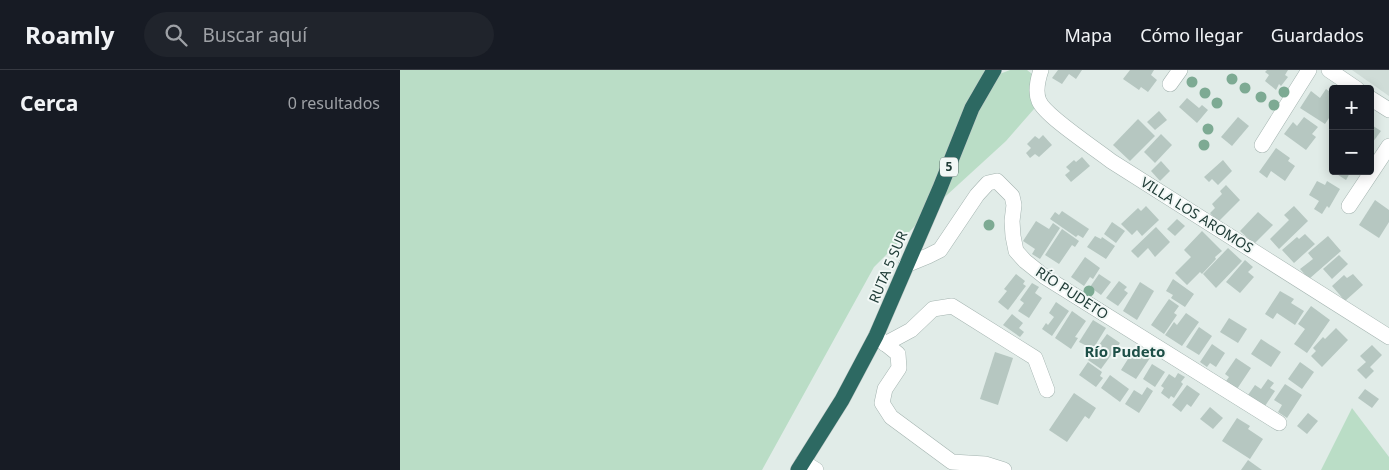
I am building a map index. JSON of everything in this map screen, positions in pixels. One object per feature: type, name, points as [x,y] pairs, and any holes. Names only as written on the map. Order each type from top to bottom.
[{"type":"highway","name":"RUTA 5 SUR","points":[[806,467],[842,400],[881,340],[906,265],[940,188],[972,108],[994,70]]},
{"type":"street","name":"VILLA LOS AROMOS","points":[[1041,70],[1037,91],[1039,101],[1067,128],[1111,160],[1389,337]]},
{"type":"street","points":[[1170,84],[1180,70]]},
{"type":"street","points":[[1262,145],[1308,70]]},
{"type":"street","points":[[1329,70],[1351,85]]},
{"type":"street","points":[[1374,101],[1389,110]]},
{"type":"street","points":[[1349,206],[1389,146]]},
{"type":"street","name":"RÍO PUDETO","points":[[906,265],[940,250],[977,195],[988,183],[997,181],[1012,196],[1014,206],[1012,220],[1013,236],[1016,251],[1025,261],[1045,277],[1279,423]]},
{"type":"street","points":[[881,340],[911,330],[934,309],[952,306],[1034,358],[1047,390]]},
{"type":"street","points":[[881,340],[898,354],[899,368],[885,389],[882,402],[891,417],[952,462],[985,464],[1004,470]]},
{"type":"shaded area","points":[[1352,70],[1389,70],[1389,96]]},
{"type":"green space","points":[[400,70],[996,70],[997,75],[1010,70],[1027,70],[1042,82],[1034,109],[1006,141],[936,205],[874,267],[762,470],[400,470]]},
{"type":"green space","points":[[1352,408],[1389,457],[1389,470],[1321,470]]},
{"type":"building","points":[[1058,70],[1082,70],[1076,79],[1069,74],[1062,84],[1052,78]]},
{"type":"building","points":[[1130,70],[1154,70],[1151,75],[1157,80],[1148,92],[1141,87],[1139,90],[1123,79]]},
{"type":"building","points":[[1267,70],[1288,70],[1285,75],[1288,77],[1281,86],[1279,84],[1276,90],[1265,81],[1269,75],[1265,72]]},
{"type":"building","points":[[1326,89],[1329,91],[1329,118],[1325,124],[1300,108],[1311,91],[1320,98]]},
{"type":"building","points":[[1187,98],[1199,108],[1202,105],[1208,110],[1197,123],[1179,107]]},
{"type":"building","points":[[1159,111],[1167,120],[1155,130],[1147,122]]},
{"type":"building","points":[[1238,117],[1249,126],[1232,146],[1221,137]]},
{"type":"building","points":[[1304,117],[1318,127],[1312,134],[1316,137],[1306,150],[1284,134],[1293,122],[1297,126]]},
{"type":"building","points":[[1138,119],[1155,136],[1130,161],[1113,145]]},
{"type":"building","points":[[1374,127],[1381,131],[1374,141]]},
{"type":"building","points":[[1161,134],[1172,145],[1155,163],[1144,152]]},
{"type":"building","points":[[1043,135],[1052,145],[1039,157],[1035,154],[1030,158],[1026,153],[1031,148],[1027,144],[1035,136],[1039,139]]},
{"type":"building","points":[[1276,148],[1290,158],[1288,161],[1295,166],[1285,181],[1271,171],[1267,178],[1259,172]]},
{"type":"building","points":[[1082,157],[1090,166],[1071,182],[1065,175],[1070,171],[1066,167],[1074,160],[1076,162]]},
{"type":"building","points":[[1223,160],[1232,171],[1218,185],[1212,179],[1209,182],[1204,177]]},
{"type":"building","points":[[1161,161],[1170,171],[1160,181],[1151,171]]},
{"type":"building","points":[[1338,175],[1349,175],[1346,180]]},
{"type":"building","points":[[1317,181],[1325,185],[1327,181],[1340,189],[1329,208],[1327,206],[1322,214],[1314,209],[1319,201],[1309,195]]},
{"type":"building","points":[[1226,185],[1240,200],[1218,222],[1210,213],[1215,208],[1212,204],[1222,194],[1220,191]]},
{"type":"building","points":[[1375,200],[1389,210],[1389,222],[1379,238],[1359,225]]},
{"type":"building","points":[[1146,206],[1159,220],[1142,236],[1137,230],[1132,235],[1121,224],[1138,208],[1141,211]]},
{"type":"building","points":[[1294,206],[1308,221],[1279,249],[1270,239],[1289,220],[1284,215]]},
{"type":"building","points":[[1062,211],[1089,229],[1083,238],[1078,235],[1076,237],[1050,219],[1055,212],[1059,215]]},
{"type":"building","points":[[1258,212],[1273,225],[1254,244],[1240,231]]},
{"type":"building","points":[[1177,219],[1185,226],[1175,236],[1167,229]]},
{"type":"building","points":[[1036,221],[1049,229],[1053,223],[1060,228],[1040,259],[1032,254],[1035,249],[1023,241]]},
{"type":"building","points":[[1112,222],[1125,231],[1116,243],[1104,234]]},
{"type":"building","points":[[1156,227],[1170,242],[1155,257],[1148,248],[1138,258],[1131,251]]},
{"type":"building","points":[[1062,229],[1079,241],[1075,247],[1072,245],[1059,264],[1045,255]]},
{"type":"building","points":[[1202,231],[1222,251],[1202,274],[1200,272],[1187,285],[1175,273],[1191,257],[1184,250]]},
{"type":"building","points":[[1305,234],[1315,244],[1294,263],[1282,250],[1297,237],[1299,239]]},
{"type":"building","points":[[1095,236],[1101,239],[1102,237],[1115,246],[1106,259],[1087,247]]},
{"type":"building","points":[[1328,236],[1341,251],[1309,279],[1300,269],[1313,259],[1308,253]]},
{"type":"building","points":[[1228,248],[1242,261],[1216,288],[1203,274]]},
{"type":"building","points":[[1339,255],[1348,264],[1332,279],[1323,269]]},
{"type":"building","points":[[1085,257],[1100,268],[1093,279],[1090,277],[1084,286],[1071,277]]},
{"type":"building","points":[[1245,260],[1253,267],[1248,272],[1254,277],[1240,293],[1226,282]]},
{"type":"building","points":[[1016,274],[1025,281],[1023,284],[1026,286],[1008,310],[998,302],[1007,291],[1004,289]]},
{"type":"building","points":[[1099,274],[1111,282],[1101,295],[1090,287]]},
{"type":"building","points":[[1353,274],[1363,285],[1345,301],[1332,286],[1344,275],[1347,278]]},
{"type":"building","points":[[1173,279],[1194,294],[1185,307],[1171,298],[1173,295],[1166,291]]},
{"type":"building","points":[[1119,281],[1127,287],[1124,290],[1128,293],[1118,306],[1106,298]]},
{"type":"building","points":[[1140,282],[1154,291],[1137,320],[1123,311]]},
{"type":"building","points":[[1032,283],[1039,287],[1035,293],[1042,298],[1029,318],[1018,311],[1024,303],[1020,300]]},
{"type":"building","points":[[1280,291],[1294,299],[1291,303],[1304,311],[1295,325],[1277,313],[1273,319],[1265,314]]},
{"type":"building","points":[[1169,299],[1179,306],[1174,313],[1177,315],[1164,334],[1151,325]]},
{"type":"building","points":[[1056,302],[1069,311],[1052,336],[1042,329],[1054,317],[1049,313]]},
{"type":"building","points":[[1311,306],[1330,320],[1307,353],[1294,344],[1305,329],[1298,324]]},
{"type":"building","points":[[1072,311],[1086,321],[1075,337],[1078,338],[1071,349],[1055,338]]},
{"type":"building","points":[[1186,313],[1199,322],[1182,346],[1165,335],[1174,322],[1177,325]]},
{"type":"building","points":[[1012,314],[1023,323],[1019,328],[1024,332],[1020,337],[1003,325]]},
{"type":"building","points":[[1229,318],[1247,329],[1238,343],[1220,332]]},
{"type":"building","points":[[1093,320],[1106,328],[1093,349],[1079,342]]},
{"type":"building","points":[[1199,327],[1212,336],[1199,355],[1186,347]]},
{"type":"building","points":[[1336,328],[1348,340],[1322,367],[1311,356],[1316,351],[1313,348],[1323,337],[1325,339]]},
{"type":"building","points":[[1107,334],[1120,343],[1101,369],[1088,360]]},
{"type":"building","points":[[1261,339],[1281,352],[1271,367],[1251,354]]},
{"type":"building","points":[[1212,344],[1225,353],[1216,367],[1210,363],[1207,367],[1200,362]]},
{"type":"building","points":[[1372,345],[1382,355],[1370,367],[1374,371],[1366,379],[1357,370],[1366,362],[1360,356]]},
{"type":"building","points":[[1133,351],[1140,356],[1142,352],[1150,358],[1136,379],[1121,370]]},
{"type":"building","points":[[995,352],[1013,358],[998,405],[980,399]]},
{"type":"building","points":[[1236,358],[1251,368],[1237,389],[1226,381],[1229,377],[1225,374]]},
{"type":"building","points":[[1088,362],[1102,372],[1100,376],[1103,378],[1096,387],[1079,375]]},
{"type":"building","points":[[1300,362],[1314,372],[1302,389],[1288,379]]},
{"type":"building","points":[[1152,364],[1165,372],[1155,387],[1143,379]]},
{"type":"building","points":[[1178,373],[1185,377],[1181,382],[1183,384],[1174,398],[1171,396],[1169,399],[1161,393],[1164,388],[1161,386],[1169,374],[1175,378]]},
{"type":"building","points":[[1110,375],[1129,389],[1120,402],[1101,388]]},
{"type":"building","points":[[1268,379],[1274,383],[1270,388],[1275,391],[1265,406],[1248,395],[1255,385],[1261,389]]},
{"type":"building","points":[[1285,384],[1302,395],[1287,418],[1278,412],[1282,405],[1274,400]]},
{"type":"building","points":[[1187,385],[1200,394],[1191,407],[1187,404],[1181,412],[1172,405]]},
{"type":"building","points":[[1147,387],[1153,391],[1139,413],[1125,404],[1134,390],[1142,395]]},
{"type":"building","points":[[1365,389],[1379,399],[1372,408],[1358,398]]},
{"type":"building","points":[[1074,393],[1096,408],[1089,419],[1085,416],[1067,442],[1049,430]]},
{"type":"building","points":[[1210,407],[1223,418],[1213,429],[1200,419]]},
{"type":"building","points":[[1308,413],[1318,421],[1307,434],[1297,426]]},
{"type":"building","points":[[1237,418],[1250,426],[1248,429],[1263,439],[1250,459],[1222,441]]},
{"type":"building","points":[[1248,460],[1262,470],[1241,470]]},
{"type":"district","name":"Río Pudeto","points":[[1125,352]]}]
